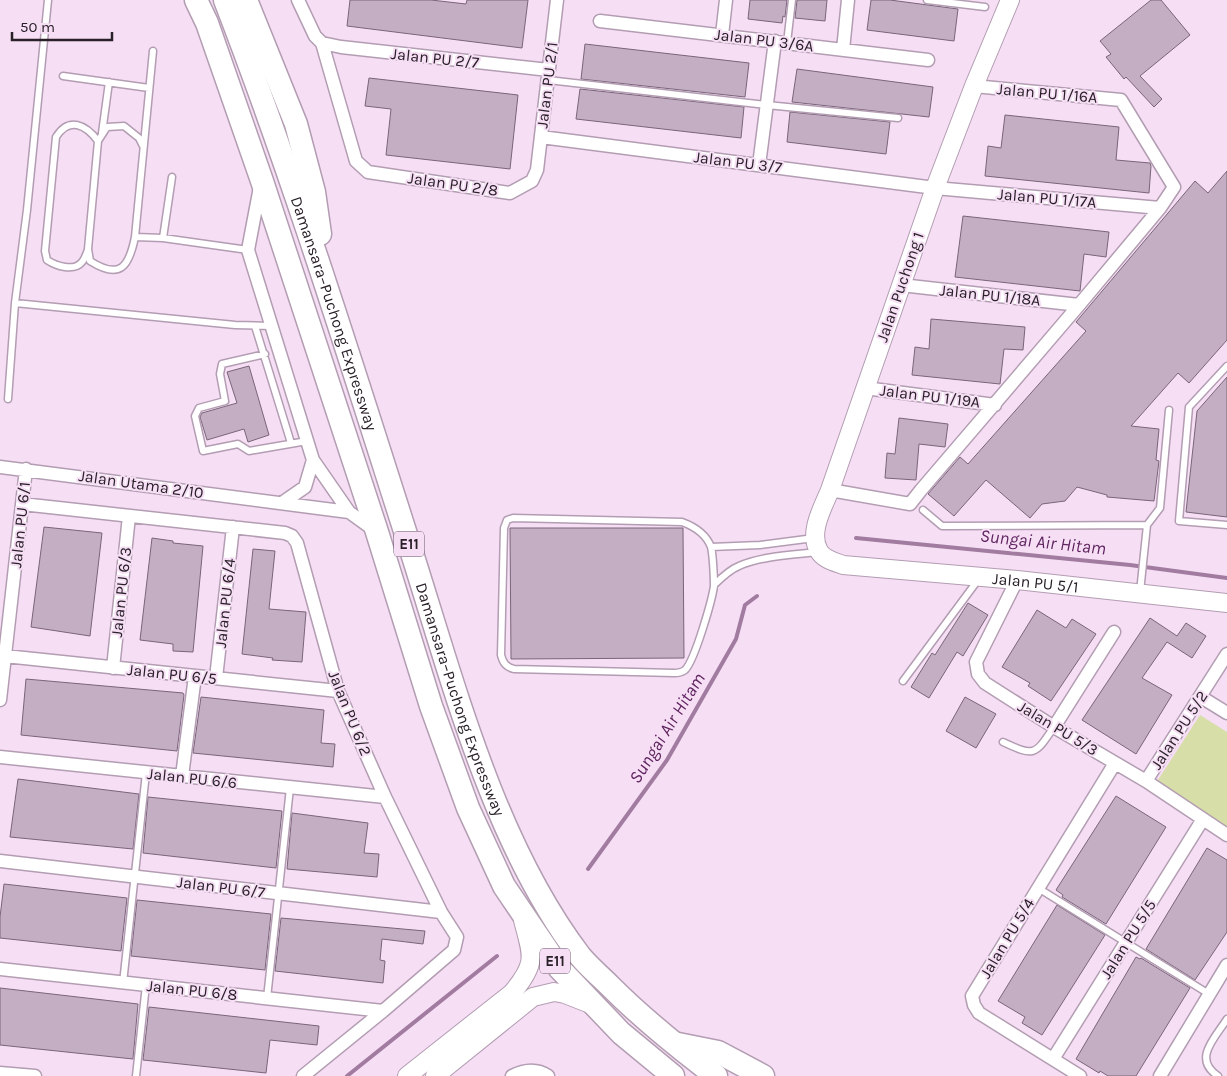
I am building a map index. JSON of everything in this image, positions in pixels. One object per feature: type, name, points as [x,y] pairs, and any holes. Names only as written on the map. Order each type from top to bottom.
[{"type":"highway","name":"Damansara–Puchong Expressway","points":[[196,0],[262,180],[431,706],[468,808],[504,886],[560,969],[621,1033],[673,1076]]},
{"type":"highway","name":"Damansara–Puchong Expressway","points":[[225,0],[259,88],[327,286],[467,726],[499,811],[535,887],[581,956],[630,1006],[672,1043],[716,1076]]},
{"type":"highway","points":[[246,0],[296,124],[314,192],[327,286]]},
{"type":"highway","points":[[672,1043],[718,1052],[763,1076]]},
{"type":"street","points":[[298,0],[316,36],[322,43]]},
{"type":"street","name":"Jalan PU 2/1","points":[[537,170],[557,0]]},
{"type":"street","points":[[722,35],[726,0]]},
{"type":"street","points":[[843,50],[848,0]]},
{"type":"street","name":"Jalan Puchong 1","points":[[817,544],[816,524],[830,490],[935,188],[974,86],[1010,0]]},
{"type":"street","name":"Jalan PU 3/6A","points":[[600,21],[928,60]]},
{"type":"street","points":[[759,165],[767,105],[781,42]]},
{"type":"street","name":"Jalan PU 2/7","points":[[322,43],[548,75]]},
{"type":"street","name":"Jalan PU 2/8","points":[[322,43],[356,161],[368,172],[510,193],[532,181],[537,170]]},
{"type":"street","name":"Jalan PU 1/16A","points":[[974,86],[1121,100],[1174,187],[1160,208]]},
{"type":"street","name":"Jalan PU 3/7","points":[[541,137],[935,188]]},
{"type":"street","points":[[262,180],[248,250],[313,460],[349,512]]},
{"type":"street","name":"Jalan PU 1/17A","points":[[935,188],[1160,208]]},
{"type":"street","points":[[830,490],[910,504],[1160,208]]},
{"type":"street","name":"Jalan PU 1/18A","points":[[901,285],[1079,305]]},
{"type":"street","name":"Jalan PU 1/19A","points":[[865,388],[994,405]]},
{"type":"street","points":[[282,503],[305,487],[313,460]]},
{"type":"street","name":"Jalan Utama 2/10","points":[[0,466],[349,512],[376,532]]},
{"type":"street","name":"Jalan PU 6/1","points":[[0,700],[26,469]]},
{"type":"street","name":"Jalan PU 6/2","points":[[22,504],[284,533],[292,536],[295,540],[338,691],[385,798],[441,912],[457,937],[454,950],[384,1011],[303,1076]]},
{"type":"street","name":"Jalan PU 6/3","points":[[113,668],[129,516]]},
{"type":"street","name":"Jalan PU 6/4","points":[[216,678],[233,527]]},
{"type":"street","name":"Jalan PU 5/1","points":[[817,544],[828,560],[843,566],[1017,580],[1140,586],[1227,603]]},
{"type":"street","name":"Jalan PU 5/3","points":[[1017,580],[976,662],[978,674],[985,683],[1054,727],[1146,781],[1227,834]]},
{"type":"street","points":[[1054,727],[1114,632]]},
{"type":"street","name":"Jalan PU 5/2","points":[[1146,781],[1227,654]]},
{"type":"street","name":"Jalan PU 6/5","points":[[5,656],[338,691]]},
{"type":"street","points":[[182,776],[195,676]]},
{"type":"street","points":[[1201,697],[1227,713]]},
{"type":"street","name":"Jalan PU 6/6","points":[[0,758],[385,798]]},
{"type":"street","name":"Jalan PU 5/4","points":[[1080,1076],[979,1014],[972,996],[1115,763]]},
{"type":"street","name":"Jalan PU 5/5","points":[[1053,1059],[1203,819]]},
{"type":"street","name":"Jalan PU 6/7","points":[[0,861],[441,912]]},
{"type":"street","points":[[407,1076],[512,993],[526,976],[531,954],[521,912]]},
{"type":"street","points":[[1160,1076],[1227,965]]},
{"type":"street","name":"Jalan PU 6/8","points":[[0,969],[384,1011]]},
{"type":"street","points":[[434,1076],[533,997],[554,992],[594,1005]]},
{"type":"street","points":[[512,1076],[528,1070],[548,1076]]},
{"type":"street","points":[[0,1072],[35,1076]]},
{"type":"lane","points":[[8,399],[15,303],[27,210],[48,0]]},
{"type":"lane","points":[[781,42],[792,0]]},
{"type":"lane","points":[[927,0],[985,7]]},
{"type":"lane","points":[[110,82],[100,138],[88,249],[90,261],[99,267],[110,270],[126,266],[136,237],[153,51]]},
{"type":"lane","points":[[548,75],[767,105],[898,118]]},
{"type":"lane","points":[[63,76],[149,88]]},
{"type":"lane","points":[[88,249],[82,263],[76,267],[52,264],[47,260],[45,251],[56,137],[60,131],[70,126],[81,125],[90,129],[100,138]]},
{"type":"lane","points":[[100,138],[106,127],[124,126],[140,138],[143,146]]},
{"type":"lane","points":[[163,238],[172,177]]},
{"type":"lane","points":[[136,237],[163,238],[248,250]]},
{"type":"lane","points":[[15,303],[235,325],[272,326]]},
{"type":"lane","points":[[255,326],[291,443]]},
{"type":"lane","points":[[265,354],[222,364],[220,374],[225,401],[199,408],[195,416],[203,451],[238,444],[249,451],[307,441]]},
{"type":"lane","points":[[1227,366],[1189,407],[1179,521],[1227,526]]},
{"type":"lane","points":[[1140,586],[1147,525],[1160,508],[1170,410]]},
{"type":"lane","points":[[923,510],[942,526],[1147,525]]},
{"type":"lane","points":[[513,518],[682,522],[702,534],[711,547],[714,585],[694,655],[681,673],[514,669],[508,667],[503,662],[501,655],[504,528],[507,520],[513,518]]},
{"type":"lane","points":[[711,547],[817,544]]},
{"type":"lane","points":[[714,585],[729,571],[739,566],[817,544]]},
{"type":"lane","points":[[903,681],[980,577]]},
{"type":"lane","points":[[1003,742],[1023,751],[1032,752],[1039,748],[1054,727]]},
{"type":"lane","points":[[123,983],[146,773]]},
{"type":"lane","points":[[267,998],[290,788]]},
{"type":"lane","points":[[1038,888],[1209,994]]},
{"type":"lane","points":[[136,1076],[146,985]]},
{"type":"lane","points":[[1218,1076],[1206,1066],[1206,1058],[1209,1047],[1227,1019]]},
{"type":"green space","points":[[1200,715],[1227,732],[1227,829],[1156,783]]},
{"type":"building","points":[[350,0],[431,0],[466,4],[467,0],[528,0],[522,48],[347,26]]},
{"type":"building","points":[[750,0],[787,0],[785,17],[783,16],[782,23],[748,19]]},
{"type":"building","points":[[797,0],[827,0],[825,21],[795,18]]},
{"type":"building","points":[[871,0],[890,0],[958,9],[954,41],[867,30]]},
{"type":"building","points":[[1151,0],[1161,0],[1190,35],[1140,76],[1162,99],[1154,107],[1126,77],[1124,79],[1106,57],[1111,54],[1100,41]]},
{"type":"building","points":[[585,44],[749,63],[745,97],[581,79]]},
{"type":"building","points":[[797,69],[933,87],[929,117],[792,102]]},
{"type":"building","points":[[369,78],[518,95],[510,169],[386,155],[391,109],[365,106]]},
{"type":"building","points":[[580,89],[744,107],[741,138],[576,119]]},
{"type":"building","points":[[790,112],[890,122],[886,154],[787,142]]},
{"type":"building","points":[[1005,115],[1119,127],[1116,160],[1150,163],[1149,193],[985,176],[988,146],[1001,148]]},
{"type":"building","points":[[1227,171],[1227,340],[1189,383],[1178,373],[1131,426],[1159,429],[1156,460],[1159,461],[1154,501],[1107,497],[1107,495],[1077,487],[1065,501],[1042,504],[1030,518],[986,480],[954,516],[928,494],[960,457],[968,464],[1086,331],[1076,322],[1195,181],[1208,193]]},
{"type":"building","points":[[963,216],[1109,232],[1106,257],[1084,254],[1080,291],[955,277]]},
{"type":"building","points":[[931,319],[1025,327],[1023,350],[1004,349],[1000,384],[912,375],[915,347],[929,349]]},
{"type":"building","points":[[249,366],[269,435],[248,442],[244,429],[207,440],[200,417],[202,413],[237,403],[227,372]]},
{"type":"building","points":[[1227,377],[1227,517],[1186,512],[1197,411]]},
{"type":"building","points":[[899,418],[948,424],[945,447],[919,444],[916,480],[885,478],[887,453],[895,454]]},
{"type":"building","points":[[44,527],[102,533],[90,636],[31,627]]},
{"type":"building","points":[[510,528],[683,528],[684,658],[511,659]]},
{"type":"building","points":[[152,538],[173,541],[173,543],[203,546],[193,652],[173,651],[173,644],[140,640]]},
{"type":"building","points":[[253,549],[275,551],[269,609],[306,612],[302,662],[272,660],[273,658],[242,654]]},
{"type":"building","points":[[968,603],[988,615],[963,656],[957,652],[929,698],[911,687],[932,653],[935,655]]},
{"type":"building","points":[[1037,610],[1066,628],[1072,619],[1096,634],[1051,701],[1028,686],[1030,683],[1002,667]]},
{"type":"building","points":[[1150,618],[1177,636],[1186,623],[1206,636],[1192,658],[1167,642],[1142,678],[1172,695],[1136,754],[1082,720]]},
{"type":"building","points":[[26,679],[183,693],[177,751],[21,735]]},
{"type":"building","points":[[201,697],[324,710],[321,743],[335,744],[333,767],[193,753]]},
{"type":"building","points":[[965,697],[996,714],[976,748],[946,731]]},
{"type":"building","points":[[18,779],[139,794],[133,849],[10,837]]},
{"type":"building","points":[[1116,796],[1166,827],[1106,924],[1062,897],[1063,895],[1056,890]]},
{"type":"building","points":[[148,797],[282,811],[276,868],[143,853]]},
{"type":"building","points":[[292,813],[368,823],[364,853],[379,854],[377,877],[287,869]]},
{"type":"building","points":[[1207,848],[1227,860],[1227,932],[1195,980],[1146,949]]},
{"type":"building","points":[[4,884],[127,898],[121,951],[0,938],[0,917]]},
{"type":"building","points":[[137,900],[271,914],[265,970],[131,956]]},
{"type":"building","points":[[1057,905],[1105,935],[1042,1035],[1022,1023],[1025,1017],[998,1001]]},
{"type":"building","points":[[281,918],[425,931],[423,944],[382,939],[380,960],[385,961],[383,983],[275,971]]},
{"type":"building","points":[[1136,957],[1141,958],[1190,988],[1136,1076],[1108,1076],[1100,1071],[1099,1073],[1076,1059]]},
{"type":"building","points":[[0,988],[138,1004],[133,1059],[0,1045]]},
{"type":"building","points":[[149,1007],[319,1026],[317,1045],[270,1040],[266,1073],[143,1060]]},
{"type":"waterway","name":"Sungai Air Hitam","points":[[856,538],[1130,565],[1227,578]]},
{"type":"waterway","name":"Sungai Air Hitam","points":[[588,869],[667,760],[736,639],[745,605],[757,596]]},
{"type":"waterway","name":"Sungai Air Hitam","points":[[347,1076],[497,956]]}]
